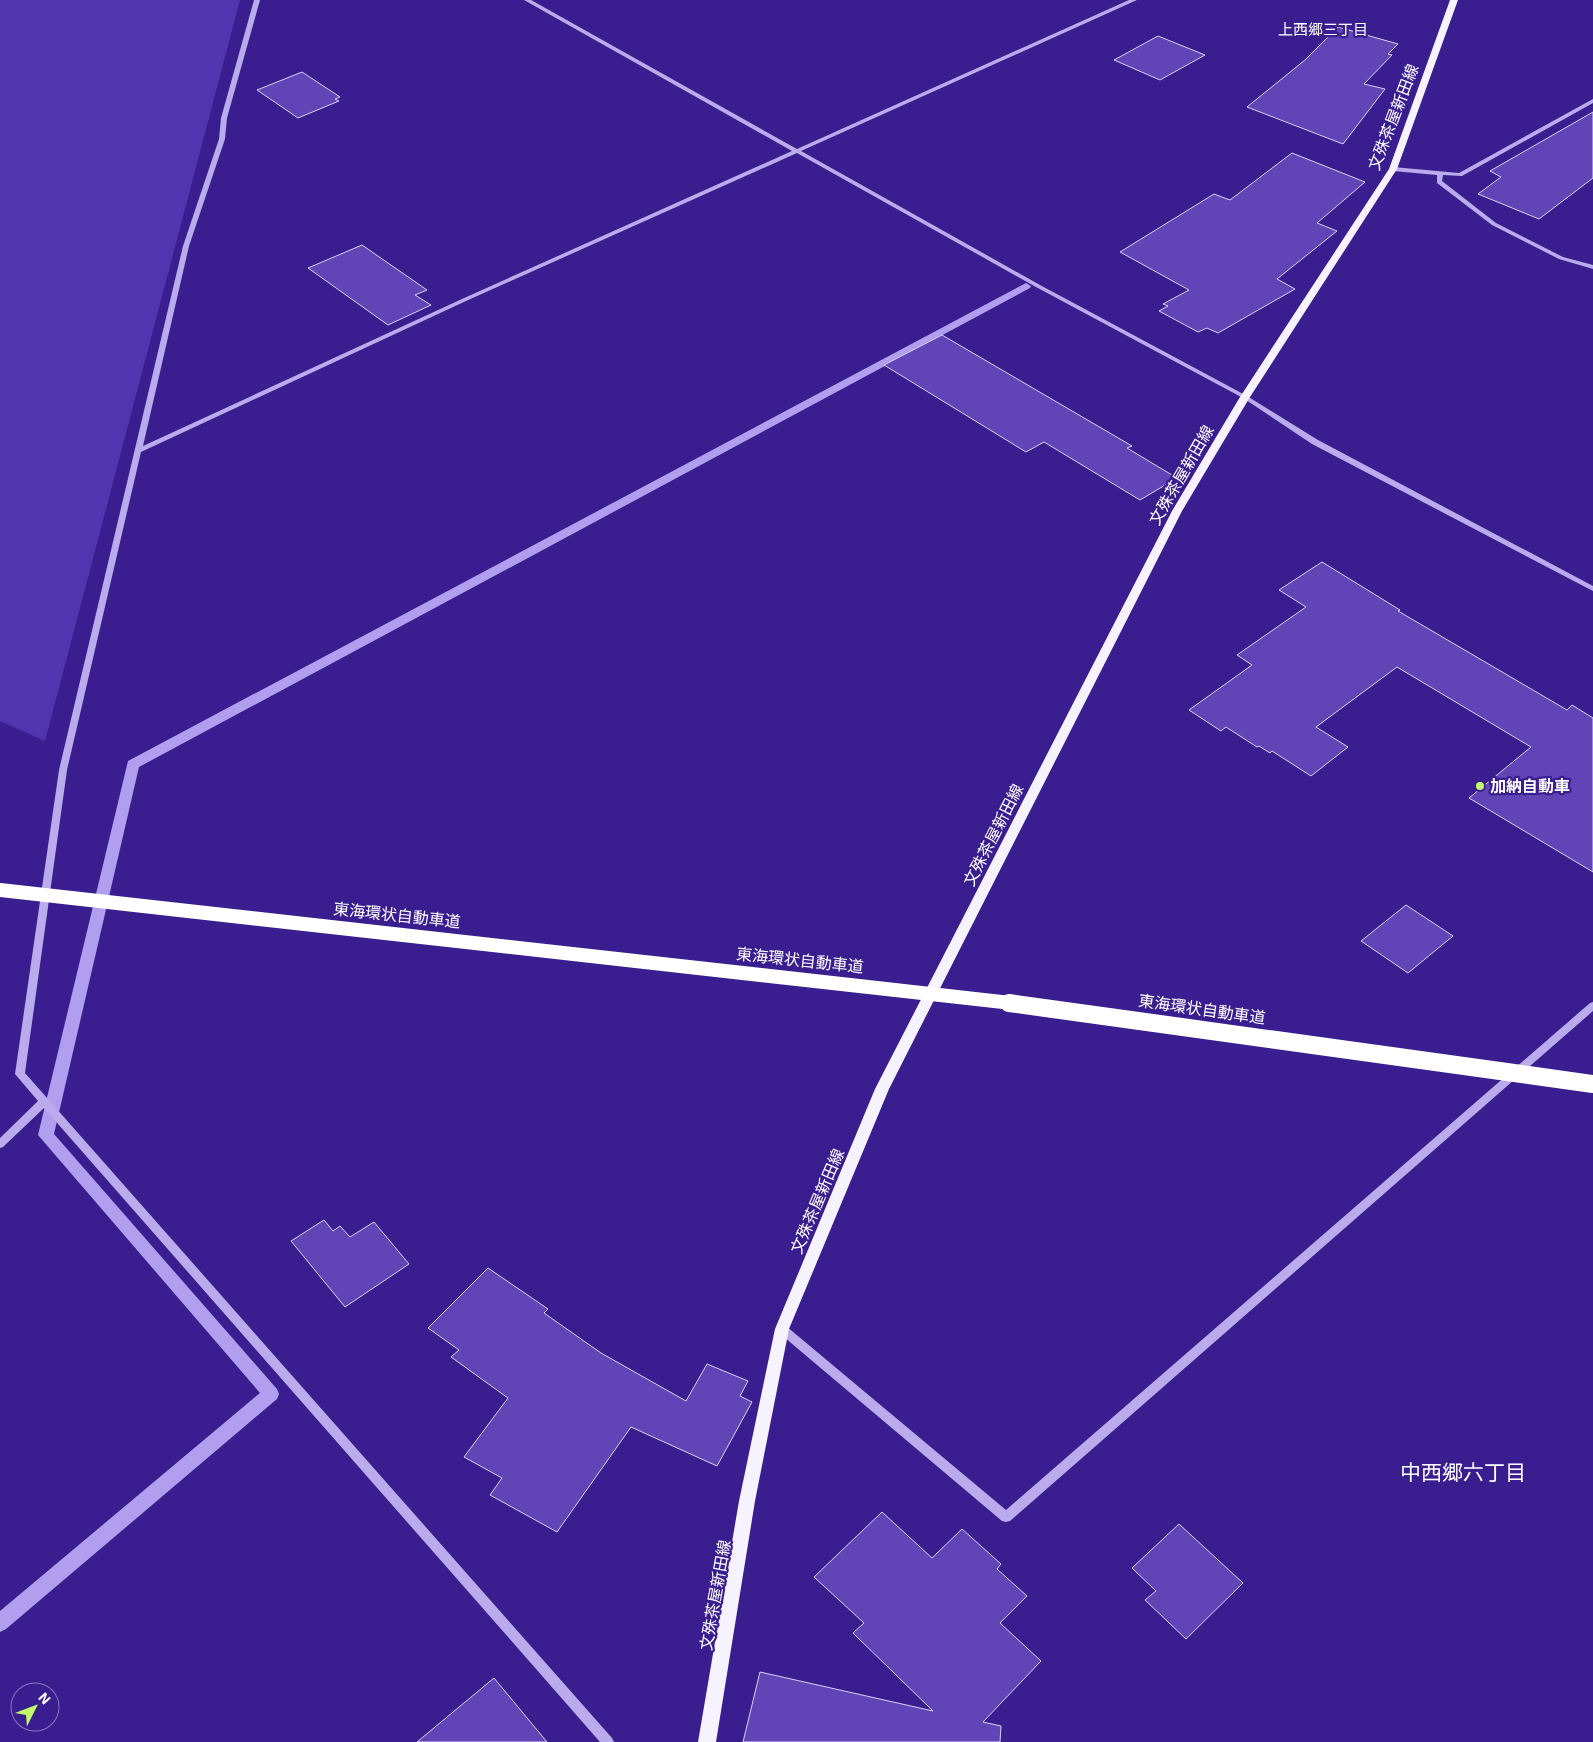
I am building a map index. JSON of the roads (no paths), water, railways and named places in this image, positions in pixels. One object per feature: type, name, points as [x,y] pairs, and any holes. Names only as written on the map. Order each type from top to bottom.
[{"type":"highway","name":"東海環状自動車道","points":[[0,890],[1055,1008],[1593,1084]]},
{"type":"main road","name":"文殊茶屋新田線","points":[[707,1742],[747,1501],[782,1329],[882,1089],[1177,511],[1245,397],[1393,169],[1454,0]]},
{"type":"street","points":[[257,0],[224,118],[222,139],[186,246],[63,770],[20,1074],[608,1742]]},
{"type":"street","points":[[527,0],[1038,286],[1245,397],[1315,442],[1593,589]]},
{"type":"street","points":[[139,450],[464,300],[799,152],[1134,0]]},
{"type":"street","points":[[1393,169],[1460,175],[1593,101]]},
{"type":"street","points":[[1440,173],[1439,182],[1494,224],[1561,258],[1593,268]]},
{"type":"street","points":[[782,1329],[1006,1518],[1593,1006]]},
{"type":"street","points":[[0,1144],[44,1103]]},
{"type":"waterway","points":[[0,1623],[271,1394],[46,1135],[133,764],[1026,286]]},
{"type":"place","name":"加納自動車","points":[[1480,786]]},
{"type":"district","name":"上西郷三丁目","points":[[1323,30]]},
{"type":"district","name":"中西郷六丁目","points":[[1463,1473]]}]
